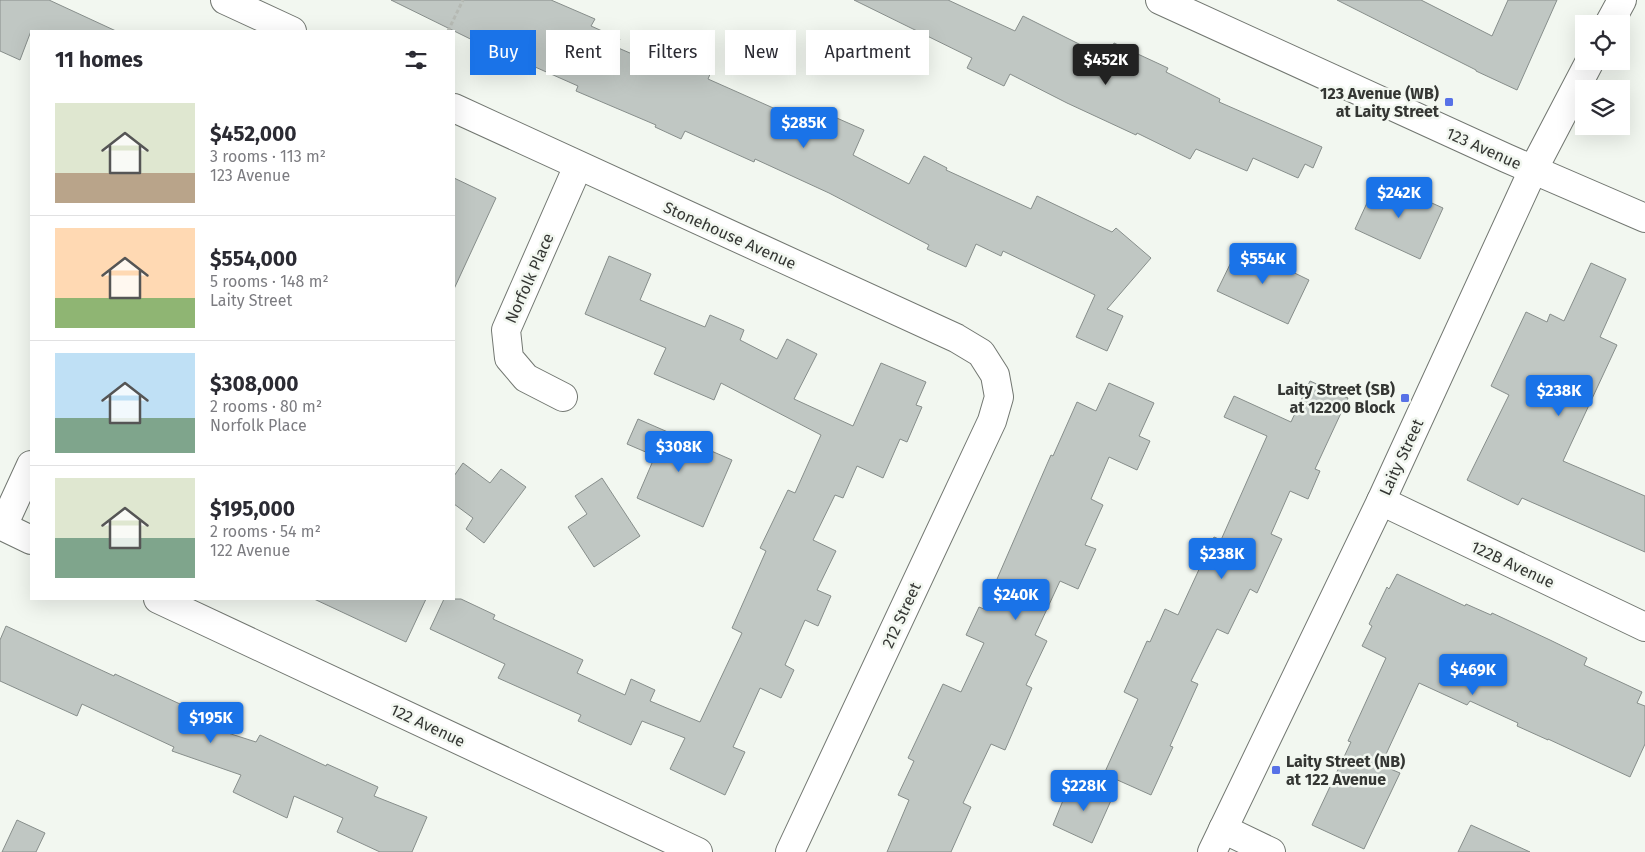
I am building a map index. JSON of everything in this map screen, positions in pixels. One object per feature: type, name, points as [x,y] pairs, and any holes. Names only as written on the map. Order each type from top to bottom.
[{"type":"street","points":[[225,0],[290,30]]},
{"type":"street","name":"123 Avenue","points":[[1160,0],[1533,170],[1645,218]]},
{"type":"street","points":[[1614,15],[1622,0]]},
{"type":"street","name":"Laity Street","points":[[1217,840],[1381,501],[1533,170],[1585,70]]},
{"type":"street","name":"Stonehouse Avenue","points":[[455,108],[956,338],[981,353],[995,376]]},
{"type":"street","name":"Norfolk Place","points":[[563,397],[526,378],[509,358],[506,330],[578,166]]},
{"type":"street","name":"212 Street","points":[[790,852],[992,421],[999,397],[995,376]]},
{"type":"street","points":[[30,467],[2,526],[30,540]]},
{"type":"street","name":"122B Avenue","points":[[1381,501],[1645,627]]},
{"type":"street","name":"122 Avenue","points":[[160,600],[698,852]]},
{"type":"street","points":[[1217,840],[1272,852]]},
{"type":"path","points":[[448,30],[462,0]]},
{"type":"building","points":[[0,0],[49,0],[114,30],[30,30],[20,60],[0,51]]},
{"type":"building","points":[[391,0],[551,0],[595,19],[591,26],[600,30],[546,30],[546,72],[536,67],[536,30],[470,30],[470,39]]},
{"type":"building","points":[[854,0],[948,0],[1015,31],[1023,16],[1107,58],[1114,43],[1168,68],[1166,72],[1220,99],[1219,102],[1322,147],[1313,168],[1305,164],[1298,178],[1253,158],[1247,171],[1196,149],[1190,159],[1137,133],[1136,135],[1067,103],[1010,74],[1004,86],[967,68],[972,58],[929,37],[929,30],[915,30]]},
{"type":"building","points":[[1337,0],[1421,0],[1492,36],[1508,0],[1557,0],[1517,90]]},
{"type":"building","points":[[620,49],[630,53],[630,75],[710,75],[708,79],[807,123],[814,108],[864,130],[853,155],[909,184],[924,156],[947,168],[946,170],[1031,209],[1037,196],[1112,232],[1116,228],[1151,258],[1107,309],[1123,316],[1107,351],[1076,337],[1095,295],[1003,251],[1001,256],[976,244],[966,267],[927,249],[929,245],[829,193],[755,159],[754,162],[685,131],[681,139],[655,127],[656,125],[576,91],[578,86],[553,75],[620,75]]},
{"type":"building","points":[[455,178],[496,198],[455,287]]},
{"type":"building","points":[[1378,179],[1443,208],[1420,259],[1355,229]]},
{"type":"building","points":[[1239,246],[1309,280],[1288,324],[1217,291]]},
{"type":"building","points":[[609,256],[651,274],[640,300],[705,327],[710,315],[744,330],[740,340],[777,359],[787,339],[817,354],[794,399],[853,426],[881,363],[926,382],[916,405],[922,407],[907,442],[900,439],[883,478],[857,466],[843,498],[835,495],[813,540],[836,551],[817,590],[831,596],[818,626],[805,620],[785,665],[794,670],[781,698],[760,688],[733,747],[745,752],[725,795],[670,769],[685,738],[642,721],[631,745],[578,721],[581,715],[498,678],[505,664],[430,629],[444,600],[461,599],[495,615],[493,619],[583,660],[577,673],[625,695],[631,679],[655,690],[650,701],[700,722],[742,633],[732,628],[766,551],[760,548],[788,490],[795,493],[821,435],[721,383],[714,400],[654,374],[666,348],[585,314]]},
{"type":"building","points":[[1591,263],[1626,279],[1600,337],[1617,345],[1563,461],[1645,496],[1645,552],[1522,498],[1518,505],[1467,480],[1509,395],[1491,386],[1526,312],[1547,322],[1550,314],[1564,321]]},
{"type":"building","points":[[1310,381],[1348,398],[1315,469],[1320,471],[1308,499],[1290,491],[1271,534],[1282,539],[1257,593],[1250,589],[1228,634],[1217,629],[1191,681],[1198,684],[1170,746],[1173,747],[1151,795],[1104,774],[1138,699],[1124,692],[1147,641],[1150,642],[1165,609],[1178,615],[1214,537],[1221,540],[1267,436],[1224,417],[1234,396],[1291,422]]},
{"type":"building","points":[[1109,383],[1154,403],[1139,436],[1150,441],[1137,470],[1109,457],[1091,499],[1103,505],[1085,545],[1096,549],[1078,589],[1060,581],[1035,635],[1047,641],[1026,685],[1032,688],[1005,750],[991,744],[963,803],[971,807],[951,852],[887,852],[909,800],[898,795],[914,761],[908,758],[943,684],[961,692],[984,643],[966,635],[979,607],[984,609],[1051,455],[1053,456],[1077,402],[1096,411]]},
{"type":"building","points":[[638,419],[732,460],[703,527],[637,498],[655,456],[627,444]]},
{"type":"building","points":[[463,463],[490,483],[501,469],[526,487],[484,543],[466,529],[473,518],[455,505],[455,475]]},
{"type":"building","points":[[602,478],[640,536],[594,567],[568,527],[587,514],[575,496]]},
{"type":"building","points":[[1397,574],[1465,606],[1466,604],[1491,615],[1492,613],[1550,640],[1587,658],[1584,665],[1642,692],[1637,703],[1645,706],[1645,744],[1630,777],[1517,726],[1518,723],[1470,701],[1467,705],[1419,683],[1381,765],[1400,773],[1364,849],[1312,825],[1351,742],[1348,741],[1386,658],[1362,646],[1372,626],[1369,624],[1387,587],[1389,589]]},
{"type":"building","points":[[316,600],[426,600],[406,642]]},
{"type":"building","points":[[6,626],[206,716],[203,725],[256,742],[260,735],[326,766],[327,764],[378,787],[374,796],[427,817],[412,852],[380,852],[337,832],[343,818],[294,796],[287,818],[233,792],[241,775],[172,751],[174,747],[82,704],[77,716],[0,681],[0,640]]},
{"type":"building","points":[[1081,782],[1113,796],[1092,843],[1053,825],[1064,798],[1073,801]]},
{"type":"building","points":[[17,820],[45,833],[36,852],[2,852]]},
{"type":"building","points":[[1471,825],[1530,852],[1458,852]]},
{"type":"place","name":"123 Avenue (WB) at Laity Street","points":[[1449,102]]},
{"type":"place","name":"Laity Street (SB) at 12200 Block","points":[[1405,398]]},
{"type":"place","name":"Laity Street (NB) at 122 Avenue","points":[[1276,770]]}]
